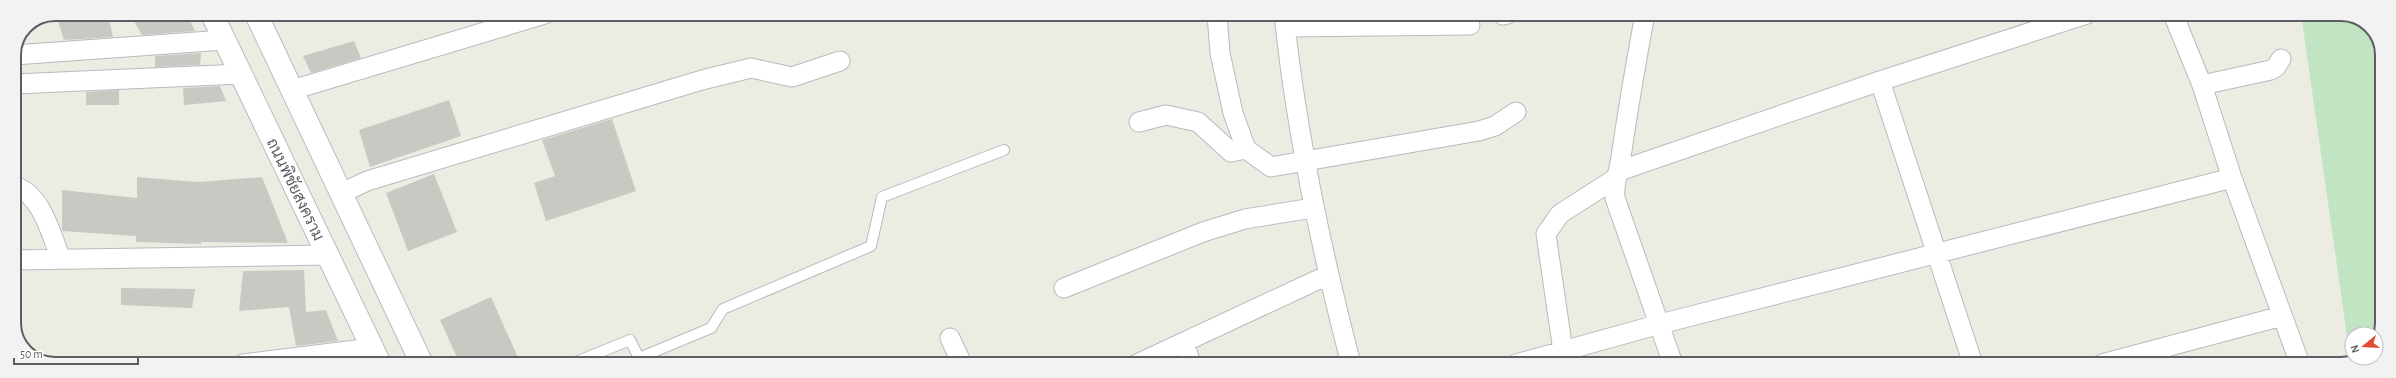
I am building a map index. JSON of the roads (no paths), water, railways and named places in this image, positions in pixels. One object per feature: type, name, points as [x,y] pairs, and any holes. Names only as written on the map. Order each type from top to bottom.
[{"type":"main road","name":"ถนนพิชัยสงคราม","points":[[215,21],[376,356]]},
{"type":"main road","points":[[259,21],[419,357]]},
{"type":"street","points":[[292,90],[522,21]]},
{"type":"street","points":[[1218,21],[1220,54],[1229,98],[1246,149],[1271,167],[1479,131],[1495,126],[1516,112]]},
{"type":"street","points":[[1285,21],[1313,208],[1328,275],[1349,357]]},
{"type":"street","points":[[1322,21],[1470,25]]},
{"type":"street","points":[[1644,21],[1630,91],[1618,175],[1613,186],[1615,198],[1671,357]]},
{"type":"street","points":[[1563,351],[1546,234],[1560,214],[1618,175],[1880,81],[2065,21]]},
{"type":"street","points":[[2176,21],[2202,85],[2232,178],[2297,357]]},
{"type":"street","points":[[21,54],[224,40]]},
{"type":"street","points":[[2202,85],[2271,70],[2276,67],[2281,59]]},
{"type":"street","points":[[342,193],[367,181],[387,174],[702,80],[751,68],[792,77],[840,61]]},
{"type":"street","points":[[21,84],[241,74]]},
{"type":"street","points":[[1880,81],[1971,357]]},
{"type":"street","points":[[1139,122],[1166,115],[1198,122],[1231,152],[1246,149]]},
{"type":"street","points":[[1544,357],[1660,324],[2232,178]]},
{"type":"street","points":[[21,188],[39,207],[61,259]]},
{"type":"street","points":[[1064,288],[1203,232],[1245,219],[1313,208]]},
{"type":"street","points":[[21,260],[328,255]]},
{"type":"street","points":[[1152,357],[1328,275]]},
{"type":"street","points":[[2128,357],[2282,316]]},
{"type":"street","points":[[950,338],[959,357]]},
{"type":"street","points":[[1184,342],[1189,357]]},
{"type":"street","points":[[359,357],[376,356]]},
{"type":"lane","points":[[641,357],[711,328],[723,309],[870,246],[882,197],[1004,150]]},
{"type":"lane","points":[[588,357],[630,340],[638,357]]}]
